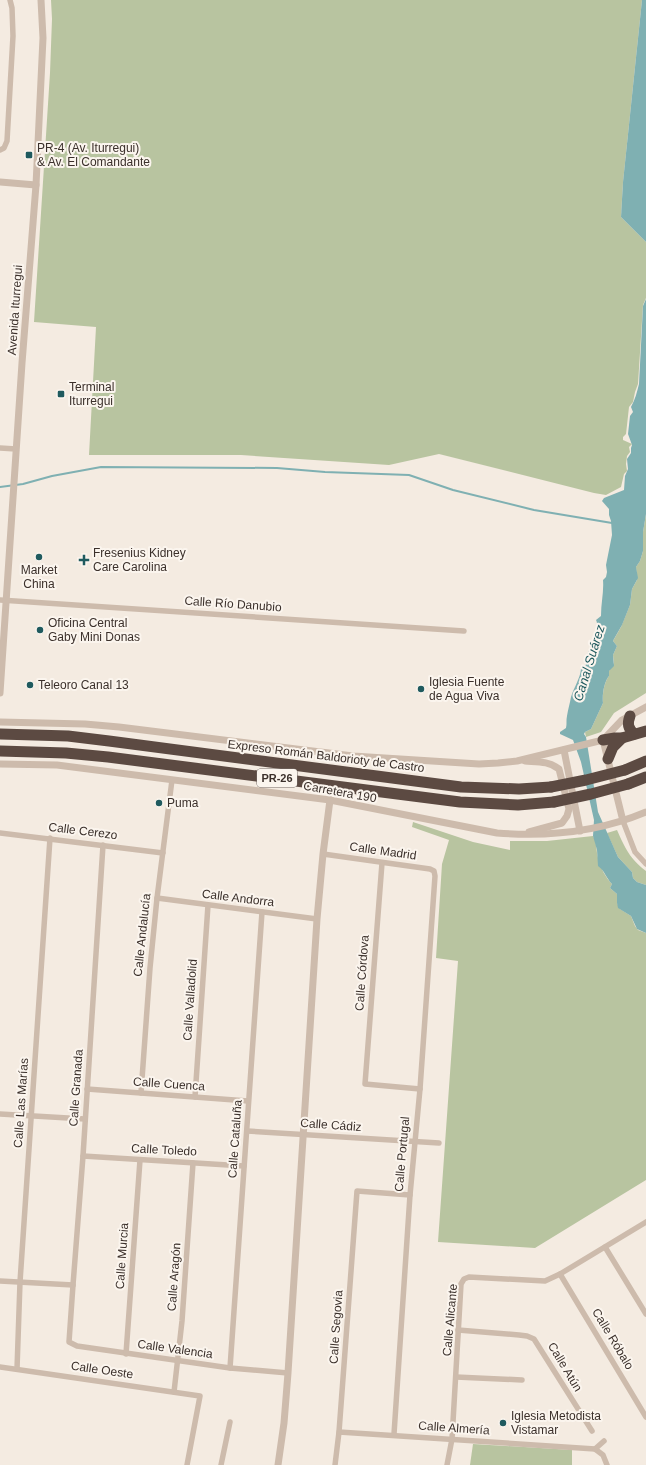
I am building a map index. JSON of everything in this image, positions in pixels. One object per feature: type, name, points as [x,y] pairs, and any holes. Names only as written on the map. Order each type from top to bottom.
[{"type":"highway","points":[[630,716],[628,725],[634,734]]},
{"type":"highway","points":[[598,742],[646,732]]},
{"type":"highway","name":"Expreso Román Baldorioty de Castro","points":[[0,734],[68,736],[461,787],[512,789],[551,787],[625,770],[646,761]]},
{"type":"highway","points":[[608,759],[613,746],[622,738]]},
{"type":"highway","name":"PR-26","points":[[0,751],[108,757],[460,802],[518,805],[554,802],[591,794],[628,784],[646,777]]},
{"type":"street","points":[[0,150],[4,148],[7,141],[12,36],[12,8],[10,0]]},
{"type":"street","name":"Avenida Iturregui","points":[[0,693],[3,601],[13,504],[36,185],[43,38],[41,0]]},
{"type":"street","points":[[0,182],[36,185]]},
{"type":"street","points":[[0,448],[16,449]]},
{"type":"street","name":"Calle Río Danubio","points":[[3,601],[464,631]]},
{"type":"street","points":[[0,722],[85,724],[353,756],[498,764],[598,742],[615,726],[646,707]]},
{"type":"street","points":[[598,742],[608,759],[623,821],[635,852],[646,864]]},
{"type":"street","points":[[561,751],[583,831]]},
{"type":"street","points":[[517,761],[547,762],[559,769],[569,809],[568,816],[562,823],[520,835]]},
{"type":"street","name":"Carretera 190","points":[[0,764],[58,765],[330,800],[497,833],[520,835],[544,835],[583,831],[623,821],[646,812]]},
{"type":"street","name":"Calle Andalucía","points":[[141,1093],[150,968],[172,780]]},
{"type":"street","points":[[278,1465],[284,1423],[288,1374],[317,919],[330,800]]},
{"type":"street","name":"Calle Cerezo","points":[[0,833],[163,853]]},
{"type":"street","name":"Calle Las Marías","points":[[17,1369],[20,1282],[50,838]]},
{"type":"street","name":"Calle Granada","points":[[70,1333],[72,1285],[83,1156],[103,845]]},
{"type":"street","name":"Calle Madrid","points":[[323,854],[430,869],[434,871],[435,876]]},
{"type":"street","name":"Calle Córdova","points":[[382,863],[365,1084],[420,1089]]},
{"type":"street","name":"Calle Portugal","points":[[394,1434],[410,1195],[420,1089],[435,876]]},
{"type":"street","name":"Calle Andorra","points":[[157,898],[317,919]]},
{"type":"street","name":"Calle Valladolid","points":[[195,1097],[208,905]]},
{"type":"street","name":"Calle Cataluña","points":[[230,1368],[262,912]]},
{"type":"street","name":"Calle Cuenca","points":[[87,1089],[248,1101]]},
{"type":"street","points":[[0,1114],[85,1119]]},
{"type":"street","name":"Calle Cádiz","points":[[247,1131],[439,1143]]},
{"type":"street","name":"Calle Toledo","points":[[83,1156],[244,1166]]},
{"type":"street","name":"Calle Murcia","points":[[126,1354],[140,1160]]},
{"type":"street","name":"Calle Aragón","points":[[174,1392],[178,1361],[193,1163]]},
{"type":"street","name":"Calle Segovia","points":[[335,1465],[339,1432],[357,1191],[410,1195]]},
{"type":"street","name":"Calle Alicante","points":[[447,1465],[452,1439],[461,1284],[464,1279],[469,1277],[545,1281],[560,1274],[646,1222]]},
{"type":"street","points":[[605,1247],[646,1314]]},
{"type":"street","name":"Calle Róbalo","points":[[560,1274],[646,1417]]},
{"type":"street","points":[[0,1281],[72,1285]]},
{"type":"street","name":"Calle Atún","points":[[458,1330],[527,1336],[534,1339],[592,1431]]},
{"type":"street","name":"Calle Valencia","points":[[70,1333],[69,1342],[77,1346],[230,1368],[288,1374]]},
{"type":"street","name":"Calle Oeste","points":[[0,1367],[200,1396],[187,1465]]},
{"type":"street","points":[[456,1377],[522,1380]]},
{"type":"street","points":[[221,1465],[230,1422]]},
{"type":"street","name":"Calle Almería","points":[[339,1432],[394,1434],[595,1449]]},
{"type":"street","points":[[604,1441],[595,1449],[603,1455],[607,1465]]},
{"type":"green space","points":[[51,0],[642,0],[623,182],[621,217],[646,242],[646,298],[643,305],[638,384],[633,402],[629,407],[626,434],[623,437],[623,440],[632,444],[629,447],[630,452],[627,456],[626,464],[627,471],[624,474],[621,487],[606,495],[594,493],[439,454],[389,465],[241,455],[89,455],[96,327],[34,322],[50,73],[52,19]]},
{"type":"green space","points":[[646,514],[646,693],[614,713],[601,732],[586,737],[585,732],[591,729],[603,703],[603,693],[609,676],[609,671],[614,663],[613,655],[617,646],[613,641],[621,627],[630,605],[632,589],[637,580],[636,567],[640,561],[643,551],[643,532]]},
{"type":"green space","points":[[413,822],[473,842],[510,850],[510,841],[547,841],[593,836],[600,865],[605,876],[612,884],[610,888],[617,894],[617,903],[620,909],[631,916],[638,930],[646,933],[646,1180],[535,1248],[438,1242],[458,961],[436,958],[442,864],[449,840],[412,827]]},
{"type":"green space","points":[[617,830],[628,853],[646,871],[646,885],[637,882],[633,878],[632,872],[618,857],[607,833]]},
{"type":"green space","points":[[473,1444],[572,1450],[572,1465],[470,1465]]},
{"type":"water","points":[[642,0],[646,0],[646,242],[621,217],[623,182]]},
{"type":"water","name":"Canal Suárez","points":[[646,299],[646,514],[643,532],[643,551],[640,561],[636,567],[638,578],[632,589],[630,605],[622,625],[613,641],[617,646],[613,655],[614,666],[609,671],[609,676],[603,693],[603,703],[591,729],[584,734],[586,737],[598,812],[618,857],[632,872],[633,878],[637,882],[646,885],[646,933],[637,929],[631,916],[618,908],[617,894],[610,888],[612,884],[598,866],[597,850],[593,836],[594,820],[581,762],[573,740],[560,734],[560,732],[566,728],[571,697],[581,669],[585,668],[586,657],[597,629],[596,620],[601,616],[603,580],[606,577],[607,572],[606,565],[612,535],[609,509],[602,501],[604,498],[624,490],[625,476],[628,469],[627,459],[631,453],[632,445],[628,434],[630,416],[633,412],[631,407],[639,384],[643,306]]},
{"type":"waterway","points":[[0,487],[23,484],[52,476],[101,467],[277,468],[325,472],[409,475],[453,490],[534,510],[612,523]]},
{"type":"place","name":"PR-4 (Av. Iturregui) & Av. El Comandante","points":[[29,155]]},
{"type":"place","name":"Terminal Iturregui","points":[[61,394]]},
{"type":"place","name":"Market China","points":[[39,557]]},
{"type":"place","name":"Fresenius Kidney Care Carolina","points":[[84,560]]},
{"type":"place","name":"Oficina Central Gaby Mini Donas","points":[[40,630]]},
{"type":"place","name":"Teleoro Canal 13","points":[[30,685]]},
{"type":"place","name":"Iglesia Fuente de Agua Viva","points":[[421,689]]},
{"type":"place","name":"Puma","points":[[159,803]]},
{"type":"place","name":"Iglesia Metodista Vistamar","points":[[503,1423]]}]
